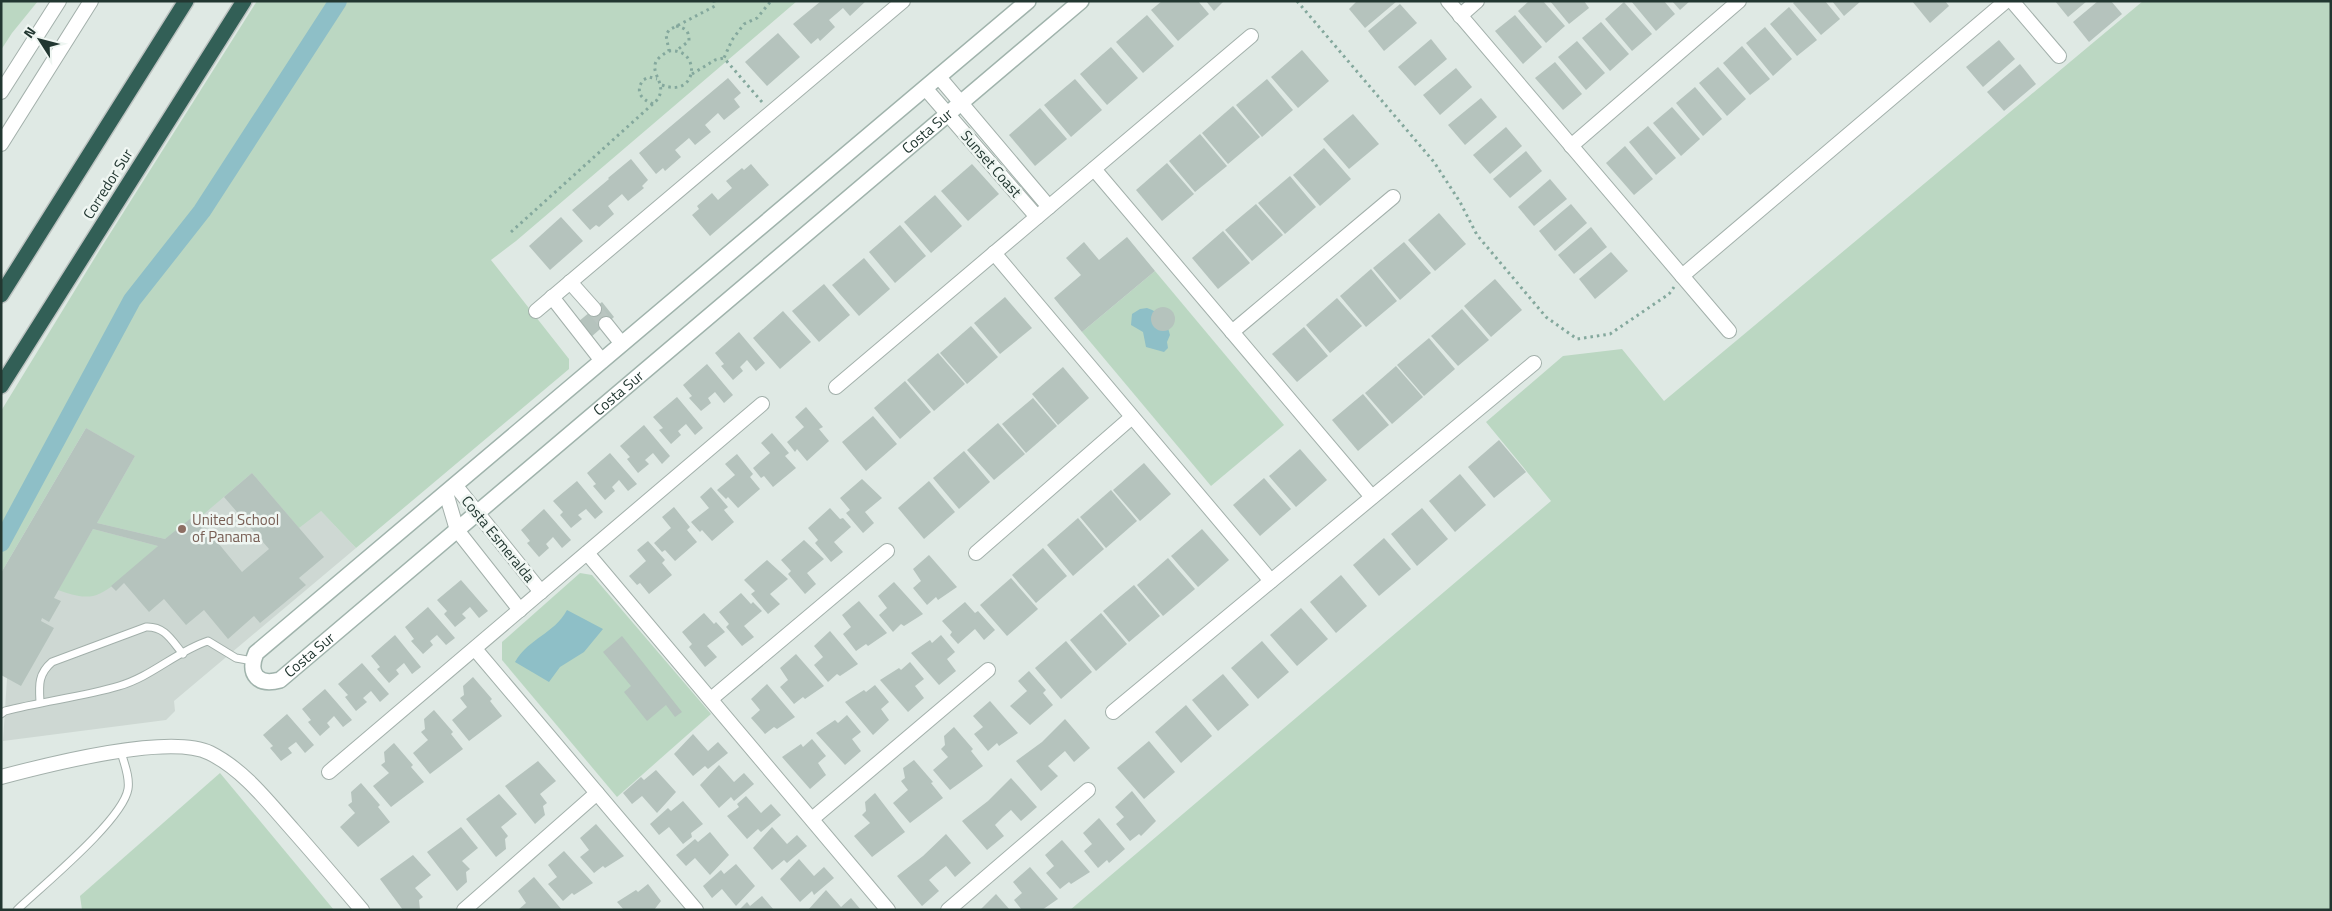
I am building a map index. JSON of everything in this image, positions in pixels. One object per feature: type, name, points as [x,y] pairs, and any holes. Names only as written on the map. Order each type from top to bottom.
[{"type":"highway","name":"Corredor Sur","points":[[1,295],[186,1]]},
{"type":"highway","name":"Corredor Sur","points":[[1,386],[244,1]]},
{"type":"street","points":[[1,92],[59,1]]},
{"type":"street","points":[[1,144],[91,1]]},
{"type":"street","points":[[536,311],[903,1]]},
{"type":"street","points":[[253,661],[256,653],[1028,1]]},
{"type":"street","name":"Costa Sur","points":[[253,661],[254,675],[262,681],[270,683],[280,680],[1081,1]]},
{"type":"street","points":[[1448,1],[1729,331]]},
{"type":"street","points":[[1460,16],[1477,1]]},
{"type":"street","points":[[1571,146],[1739,1]]},
{"type":"street","points":[[1682,276],[2006,1]]},
{"type":"street","points":[[2012,1],[2059,56]]},
{"type":"street","points":[[836,387],[1251,36]]},
{"type":"street","name":"Sunset Coast","points":[[939,77],[1049,207]]},
{"type":"street","name":"Sunset Coast","points":[[925,88],[1036,218]]},
{"type":"street","points":[[1094,169],[1372,497]]},
{"type":"street","points":[[1232,332],[1393,197]]},
{"type":"street","points":[[994,253],[1271,582]]},
{"type":"street","points":[[570,282],[594,310]]},
{"type":"street","points":[[552,297],[602,361]]},
{"type":"street","points":[[606,324],[622,344]]},
{"type":"street","points":[[1113,712],[1534,363]]},
{"type":"street","points":[[329,772],[762,404]]},
{"type":"street","points":[[976,553],[1132,417]]},
{"type":"street","name":"Costa Esmeralda","points":[[451,489],[476,514],[541,592]]},
{"type":"street","name":"Costa Esmeralda","points":[[451,489],[457,530],[520,610]]},
{"type":"street","points":[[711,699],[887,551]]},
{"type":"street","points":[[587,553],[888,910]]},
{"type":"street","points":[[475,648],[696,910]]},
{"type":"street","points":[[812,819],[988,670]]},
{"type":"street","points":[[1,777],[149,746],[175,747],[208,752],[231,766],[256,788],[362,910]]},
{"type":"street","points":[[948,910],[1088,790]]},
{"type":"street","points":[[464,910],[597,793]]},
{"type":"lane","points":[[40,702],[39,680],[44,669],[52,662],[146,627],[156,626],[166,632],[183,654]]},
{"type":"lane","points":[[1,714],[5,710],[119,686],[144,676],[208,641],[236,658],[253,661]]},
{"type":"lane","points":[[17,910],[106,826],[120,807],[128,790],[128,775],[121,752]]},
{"type":"path","points":[[669,51],[666,35],[669,30],[715,6],[714,1]]},
{"type":"path","points":[[724,58],[732,40],[744,24],[757,18],[771,1]]},
{"type":"path","points":[[1297,1],[1434,162],[1460,202],[1477,235],[1546,317],[1577,339],[1610,334],[1669,294],[1682,276]]},
{"type":"path","points":[[511,232],[661,95],[661,85],[654,68],[658,59],[689,41],[689,34],[685,29],[676,26]]},
{"type":"path","points":[[676,50],[684,53],[689,59],[692,65],[692,74]]},
{"type":"path","points":[[661,85],[676,88],[683,86],[692,74],[715,60],[724,58]]},
{"type":"path","points":[[724,58],[771,112]]},
{"type":"path","points":[[653,104],[645,101],[640,96],[638,90],[643,80],[648,77],[658,79]]},
{"type":"shaded area","name":"United School of Panama","points":[[86,428],[243,428],[356,548],[174,701],[175,711],[166,720],[3,741],[7,678],[1,573]]},
{"type":"green space","points":[[1,1],[38,1],[1,50]]},
{"type":"green space","points":[[257,1],[797,1],[516,241],[491,260],[569,359],[569,369],[356,548],[321,511],[299,528],[252,473],[198,519],[165,539],[97,523],[135,456],[86,428],[1,573],[1,411],[99,251]]},
{"type":"green space","points":[[2143,1],[2331,1],[2331,910],[1070,910],[1551,501],[1486,422],[1563,356],[1622,349],[1664,401]]},
{"type":"green space","points":[[1155,271],[1284,425],[1211,486],[1082,332]]},
{"type":"green space","points":[[93,529],[158,546],[118,582],[101,593],[93,596],[84,596],[58,590]]},
{"type":"green space","points":[[580,573],[592,575],[711,714],[617,797],[502,660],[502,642]]},
{"type":"green space","points":[[220,773],[334,910],[82,910],[80,896]]},
{"type":"water","points":[[1147,308],[1159,315],[1169,330],[1168,348],[1164,352],[1146,347],[1143,332],[1131,325],[1132,314],[1140,309]]},
{"type":"water","points":[[567,610],[603,629],[584,652],[560,667],[549,682],[515,662],[527,647],[555,625]]},
{"type":"building","points":[[821,1],[866,1],[850,16],[843,8],[829,20],[835,27],[820,41],[818,38],[811,44],[793,24]]},
{"type":"building","points":[[1162,1],[1198,1],[1209,14],[1178,41],[1151,10]]},
{"type":"building","points":[[1206,1],[1224,1],[1214,11]]},
{"type":"building","points":[[1357,1],[1397,1],[1365,28],[1349,9]]},
{"type":"building","points":[[1529,1],[1543,1],[1565,26],[1546,43],[1518,11]]},
{"type":"building","points":[[1550,1],[1584,1],[1589,8],[1569,24]]},
{"type":"building","points":[[1631,1],[1664,1],[1675,14],[1656,31]]},
{"type":"building","points":[[1672,1],[1690,1],[1680,10]]},
{"type":"building","points":[[1795,1],[1825,1],[1840,19],[1821,35],[1793,3]]},
{"type":"building","points":[[1832,1],[1861,1],[1844,16]]},
{"type":"building","points":[[1912,1],[1945,1],[1949,6],[1930,23]]},
{"type":"building","points":[[2055,1],[2087,1],[2068,17]]},
{"type":"building","points":[[2098,1],[2111,1],[2122,14],[2089,42],[2073,22]]},
{"type":"building","points":[[1624,2],[1652,34],[1632,51],[1605,19]]},
{"type":"building","points":[[1400,4],[1417,23],[1384,51],[1368,31]]},
{"type":"building","points":[[1789,7],[1817,40],[1797,56],[1770,24]]},
{"type":"building","points":[[1147,15],[1174,46],[1143,73],[1116,42]]},
{"type":"building","points":[[1515,15],[1542,47],[1523,64],[1495,31]]},
{"type":"building","points":[[1601,22],[1629,54],[1610,71],[1582,38]]},
{"type":"building","points":[[1765,27],[1792,59],[1773,76],[1746,43]]},
{"type":"building","points":[[778,33],[800,57],[767,86],[745,62]]},
{"type":"building","points":[[1431,39],[1447,59],[1415,86],[1398,67]]},
{"type":"building","points":[[1999,40],[2015,59],[1983,87],[1966,67]]},
{"type":"building","points":[[1577,41],[1605,73],[1586,90],[1558,57]]},
{"type":"building","points":[[1742,46],[1770,79],[1750,95],[1723,63]]},
{"type":"building","points":[[1111,47],[1138,78],[1107,105],[1080,74]]},
{"type":"building","points":[[1302,50],[1329,81],[1298,108],[1271,77]]},
{"type":"building","points":[[1555,62],[1582,94],[1563,110],[1535,78]]},
{"type":"building","points":[[2020,64],[2036,84],[2004,111],[1987,92]]},
{"type":"building","points":[[1718,67],[1746,99],[1727,116],[1699,83]]},
{"type":"building","points":[[1456,68],[1472,87],[1440,115],[1423,95]]},
{"type":"building","points":[[728,78],[741,93],[734,99],[740,107],[724,120],[718,113],[705,125],[711,132],[695,145],[689,138],[675,150],[681,157],[665,171],[663,168],[656,174],[639,153]]},
{"type":"building","points":[[1075,79],[1102,110],[1071,137],[1044,105]]},
{"type":"building","points":[[1267,79],[1293,110],[1262,137],[1236,105]]},
{"type":"building","points":[[1695,87],[1722,119],[1703,136],[1676,103]]},
{"type":"building","points":[[1481,98],[1497,117],[1465,145],[1448,125]]},
{"type":"building","points":[[1233,106],[1260,137],[1228,164],[1202,133]]},
{"type":"building","points":[[1672,107],[1700,139],[1681,156],[1653,123]]},
{"type":"building","points":[[1040,108],[1067,139],[1035,166],[1009,135]]},
{"type":"building","points":[[1353,114],[1379,144],[1349,169],[1323,139]]},
{"type":"building","points":[[1648,126],[1676,158],[1656,175],[1629,142]]},
{"type":"building","points":[[1506,127],[1522,146],[1490,174],[1473,155]]},
{"type":"building","points":[[1200,134],[1227,166],[1195,192],[1169,161]]},
{"type":"building","points":[[1625,146],[1653,179],[1634,195],[1606,163]]},
{"type":"building","points":[[1324,148],[1351,179],[1320,206],[1293,175]]},
{"type":"building","points":[[1526,151],[1542,171],[1510,198],[1493,179]]},
{"type":"building","points":[[631,159],[648,180],[642,186],[644,188],[628,201],[622,194],[608,206],[614,214],[599,227],[596,225],[590,230],[572,210]]},
{"type":"building","points":[[1167,163],[1194,194],[1162,221],[1136,190]]},
{"type":"building","points":[[751,164],[769,185],[710,236],[692,215],[699,209],[697,206],[712,193],[718,200],[732,188],[726,181],[742,168],[744,170]]},
{"type":"building","points":[[972,164],[999,194],[968,221],[941,191]]},
{"type":"building","points":[[1290,176],[1316,207],[1285,234],[1258,203]]},
{"type":"building","points":[[1550,179],[1567,199],[1534,226],[1518,207]]},
{"type":"building","points":[[935,195],[962,226],[931,253],[904,222]]},
{"type":"building","points":[[1256,204],[1283,235],[1252,261],[1225,230]]},
{"type":"building","points":[[1571,204],[1587,223],[1555,251],[1539,231]]},
{"type":"building","points":[[1439,213],[1466,244],[1435,271],[1408,240]]},
{"type":"building","points":[[561,217],[583,241],[550,270],[529,246]]},
{"type":"building","points":[[900,225],[926,256],[895,283],[869,252]]},
{"type":"building","points":[[1591,227],[1607,247],[1574,274],[1558,255]]},
{"type":"building","points":[[1223,231],[1250,263],[1218,289],[1192,258]]},
{"type":"building","points":[[1127,237],[1155,271],[1082,332],[1054,298],[1081,275],[1066,258],[1084,242],[1099,260]]},
{"type":"building","points":[[1404,242],[1431,273],[1400,300],[1373,268]]},
{"type":"building","points":[[1611,252],[1628,271],[1595,299],[1579,279]]},
{"type":"building","points":[[864,258],[890,289],[859,316],[832,285]]},
{"type":"building","points":[[1371,269],[1397,301],[1366,327],[1340,296]]},
{"type":"building","points":[[1495,279],[1522,310],[1491,337],[1464,306]]},
{"type":"building","points":[[824,284],[850,315],[819,342],[792,311]]},
{"type":"building","points":[[1005,297],[1032,328],[1000,354],[974,323]]},
{"type":"building","points":[[1337,298],[1362,326],[1330,353],[1306,325]]},
{"type":"building","points":[[602,302],[614,317],[591,337],[578,322]]},
{"type":"building","points":[[1163,307],[1172,310],[1175,319],[1172,328],[1163,331],[1154,328],[1151,319],[1154,310]]},
{"type":"building","points":[[1462,309],[1489,340],[1458,366],[1431,336]]},
{"type":"building","points":[[783,311],[811,342],[780,369],[753,338]]},
{"type":"building","points":[[971,326],[998,357],[967,384],[940,353]]},
{"type":"building","points":[[1304,327],[1328,356],[1297,382],[1272,354]]},
{"type":"building","points":[[739,332],[765,363],[756,371],[747,360],[740,367],[743,371],[733,380],[721,366],[724,364],[715,353]]},
{"type":"building","points":[[1429,338],[1455,369],[1424,396],[1397,365]]},
{"type":"building","points":[[938,353],[965,384],[934,411],[907,380]]},
{"type":"building","points":[[707,364],[733,395],[724,403],[715,392],[708,398],[711,403],[701,411],[689,398],[692,396],[683,385]]},
{"type":"building","points":[[1396,366],[1423,397],[1392,424],[1365,393]]},
{"type":"building","points":[[1063,367],[1089,398],[1058,425],[1032,394]]},
{"type":"building","points":[[905,381],[931,412],[900,439],[874,408]]},
{"type":"building","points":[[1363,394],[1389,425],[1358,451],[1332,420]]},
{"type":"building","points":[[677,397],[703,428],[695,435],[686,424],[678,431],[681,435],[671,444],[659,430],[663,428],[653,417]]},
{"type":"building","points":[[1033,398],[1057,426],[1026,453],[1002,424]]},
{"type":"building","points":[[806,407],[823,427],[819,429],[829,441],[807,461],[797,449],[795,452],[787,442],[804,427],[795,417]]},
{"type":"building","points":[[873,416],[897,444],[866,471],[842,442]]},
{"type":"building","points":[[998,423],[1025,454],[994,480],[967,450]]},
{"type":"building","points":[[644,425],[670,456],[662,464],[653,453],[645,460],[649,464],[638,473],[627,459],[630,457],[620,446]]},
{"type":"building","points":[[86,428],[135,456],[97,523],[165,539],[195,515],[242,572],[269,549],[224,497],[252,473],[324,557],[299,578],[306,585],[260,623],[254,616],[228,639],[204,610],[186,625],[164,599],[149,612],[124,583],[116,591],[111,586],[158,546],[93,529],[54,598],[61,601],[49,622],[42,618],[41,621],[54,628],[21,686],[1,675],[1,573]]},
{"type":"building","points":[[772,433],[789,453],[785,456],[796,468],[773,487],[764,476],[761,478],[753,468],[770,453],[761,443]]},
{"type":"building","points":[[1499,440],[1526,472],[1494,498],[1468,467]]},
{"type":"building","points":[[1300,449],[1327,480],[1296,507],[1269,476]]},
{"type":"building","points":[[964,451],[990,482],[959,509],[933,478]]},
{"type":"building","points":[[610,453],[637,484],[628,491],[619,480],[612,487],[615,491],[605,500],[593,486],[596,484],[587,473]]},
{"type":"building","points":[[737,454],[753,474],[750,477],[760,489],[738,508],[728,497],[726,499],[717,490],[735,475],[725,464]]},
{"type":"building","points":[[1144,463],[1171,494],[1140,521],[1113,490]]},
{"type":"building","points":[[1460,474],[1486,505],[1455,532],[1429,501]]},
{"type":"building","points":[[1264,478],[1291,509],[1260,536],[1233,505]]},
{"type":"building","points":[[862,479],[882,498],[865,512],[874,523],[863,533],[846,513],[850,510],[840,498]]},
{"type":"building","points":[[577,481],[603,512],[595,519],[586,509],[578,515],[582,519],[571,528],[560,515],[563,512],[553,501]]},
{"type":"building","points":[[929,481],[955,512],[924,539],[898,508]]},
{"type":"building","points":[[711,487],[728,507],[724,510],[734,522],[712,541],[691,522],[709,508],[700,497]]},
{"type":"building","points":[[1111,490],[1137,521],[1106,548],[1080,517]]},
{"type":"building","points":[[674,507],[690,527],[687,530],[697,542],[675,561],[665,550],[662,552],[654,543],[671,528],[662,517]]},
{"type":"building","points":[[830,508],[851,527],[834,542],[843,552],[831,562],[815,543],[818,540],[808,528]]},
{"type":"building","points":[[1422,508],[1448,539],[1417,566],[1391,534]]},
{"type":"building","points":[[544,509],[571,540],[562,548],[553,537],[546,544],[549,548],[539,557],[527,543],[530,541],[521,530]]},
{"type":"building","points":[[1078,518],[1104,549],[1073,576],[1047,545]]},
{"type":"building","points":[[1202,529],[1229,560],[1198,587],[1171,556]]},
{"type":"building","points":[[1384,538],[1411,569],[1379,596],[1353,565]]},
{"type":"building","points":[[804,540],[824,559],[807,573],[816,584],[805,594],[788,574],[791,571],[781,560]]},
{"type":"building","points":[[648,541],[665,560],[662,563],[672,575],[649,594],[640,583],[637,585],[629,576],[646,561],[637,550]]},
{"type":"building","points":[[1043,548],[1067,576],[1036,603],[1012,575]]},
{"type":"building","points":[[929,555],[957,587],[938,600],[936,597],[927,605],[913,588],[921,581],[913,569]]},
{"type":"building","points":[[1168,558],[1195,589],[1163,616],[1137,585]]},
{"type":"building","points":[[767,560],[788,579],[770,594],[780,604],[768,614],[751,594],[755,591],[744,580]]},
{"type":"building","points":[[1341,575],[1367,606],[1336,633],[1310,602]]},
{"type":"building","points":[[1011,578],[1038,609],[1007,636],[980,605]]},
{"type":"building","points":[[461,580],[488,611],[479,618],[470,607],[462,614],[466,618],[455,627],[444,614],[447,611],[437,600]]},
{"type":"building","points":[[894,582],[923,614],[904,626],[901,624],[893,632],[879,615],[887,608],[878,596]]},
{"type":"building","points":[[1134,585],[1160,616],[1129,642],[1103,611]]},
{"type":"building","points":[[741,593],[751,604],[753,602],[762,611],[744,626],[754,637],[742,646],[726,627],[729,624],[719,612]]},
{"type":"building","points":[[859,601],[887,633],[868,646],[866,644],[856,651],[843,634],[851,627],[842,615]]},
{"type":"building","points":[[965,602],[975,613],[978,611],[995,630],[984,640],[975,629],[958,644],[950,635],[952,632],[942,621]]},
{"type":"building","points":[[428,607],[455,638],[446,645],[437,635],[430,641],[433,645],[423,654],[411,641],[414,639],[405,627]]},
{"type":"building","points":[[1301,608],[1328,639],[1297,666],[1270,635]]},
{"type":"building","points":[[704,613],[725,632],[707,646],[717,657],[705,667],[689,647],[692,644],[682,632]]},
{"type":"building","points":[[1101,613],[1127,644],[1096,671],[1070,640]]},
{"type":"building","points":[[830,631],[858,664],[840,676],[837,674],[828,682],[814,665],[823,657],[814,646]]},
{"type":"building","points":[[395,635],[421,667],[412,674],[404,663],[396,670],[399,674],[389,683],[377,669],[380,667],[371,656]]},
{"type":"building","points":[[941,635],[955,652],[947,659],[956,671],[939,685],[911,653],[930,640],[932,643]]},
{"type":"building","points":[[622,636],[682,712],[675,717],[666,705],[647,721],[624,692],[631,686],[603,652]]},
{"type":"building","points":[[1066,641],[1092,672],[1061,699],[1035,668]]},
{"type":"building","points":[[1262,641],[1289,672],[1258,699],[1231,668]]},
{"type":"building","points":[[796,654],[824,686],[794,704],[780,687],[788,680],[780,668]]},
{"type":"building","points":[[910,662],[924,679],[915,686],[924,698],[908,712],[880,680],[899,668],[901,670]]},
{"type":"building","points":[[362,663],[389,694],[380,702],[371,691],[363,698],[367,702],[356,711],[345,697],[348,695],[338,684]]},
{"type":"building","points":[[1029,671],[1046,690],[1043,693],[1053,705],[1030,725],[1010,706],[1027,691],[1018,681]]},
{"type":"building","points":[[1223,674],[1249,705],[1218,731],[1192,700]]},
{"type":"building","points":[[473,677],[492,699],[490,701],[502,716],[469,741],[452,720],[467,707],[460,698],[464,695],[463,686]]},
{"type":"building","points":[[767,684],[795,717],[777,729],[774,727],[765,734],[751,718],[760,710],[751,699]]},
{"type":"building","points":[[875,685],[889,702],[881,709],[889,720],[873,735],[845,702],[864,690],[866,692]]},
{"type":"building","points":[[325,689],[352,720],[343,727],[334,716],[327,723],[330,727],[320,736],[308,722],[311,720],[302,709]]},
{"type":"building","points":[[990,701],[1018,733],[999,746],[997,743],[988,751],[974,734],[983,727],[973,716]]},
{"type":"building","points":[[1186,705],[1212,736],[1181,763],[1155,732]]},
{"type":"building","points":[[434,710],[453,732],[451,734],[463,749],[430,774],[413,753],[428,740],[421,732],[425,729],[424,719]]},
{"type":"building","points":[[287,714],[314,745],[305,753],[296,742],[288,748],[292,753],[281,761],[270,748],[273,746],[263,735]]},
{"type":"building","points":[[847,715],[861,732],[852,739],[861,751],[845,765],[816,733],[835,720],[838,723]]},
{"type":"building","points":[[1065,719],[1090,748],[1074,762],[1065,751],[1057,758],[1048,766],[1058,776],[1041,791],[1016,761],[1042,742]]},
{"type":"building","points":[[954,727],[973,749],[971,751],[983,766],[950,790],[933,770],[948,757],[941,749],[945,745],[944,736]]},
{"type":"building","points":[[693,734],[708,751],[718,742],[728,753],[708,769],[705,766],[693,776],[674,754]]},
{"type":"building","points":[[812,739],[826,756],[818,763],[826,775],[810,789],[782,757],[801,744],[803,747]]},
{"type":"building","points":[[1149,741],[1175,772],[1144,799],[1117,768]]},
{"type":"building","points":[[394,743],[413,765],[411,767],[424,782],[391,807],[373,786],[389,773],[381,765],[385,762],[384,752]]},
{"type":"building","points":[[914,760],[933,782],[931,783],[943,798],[910,823],[893,803],[908,790],[901,781],[905,778],[903,768]]},
{"type":"building","points":[[538,761],[556,781],[540,794],[547,803],[543,806],[545,815],[535,824],[505,786]]},
{"type":"building","points":[[719,765],[734,782],[744,773],[754,784],[734,801],[731,797],[719,808],[700,785]]},
{"type":"building","points":[[656,770],[676,792],[657,813],[642,796],[632,804],[623,793],[641,777],[644,780]]},
{"type":"building","points":[[1011,778],[1037,807],[1021,821],[1011,810],[995,825],[1004,836],[987,850],[962,821],[988,801]]},
{"type":"building","points":[[361,783],[380,805],[378,807],[390,822],[358,847],[340,827],[355,813],[348,805],[352,802],[351,792]]},
{"type":"building","points":[[1132,791],[1156,821],[1141,836],[1139,834],[1130,841],[1116,824],[1124,817],[1115,807]]},
{"type":"building","points":[[875,793],[905,832],[872,857],[854,836],[870,823],[862,815],[866,811],[865,802]]},
{"type":"building","points":[[499,794],[517,814],[501,827],[508,836],[505,839],[506,849],[496,857],[466,819]]},
{"type":"building","points":[[746,796],[761,813],[771,804],[781,815],[761,832],[758,829],[747,839],[727,816],[739,807],[737,804]]},
{"type":"building","points":[[683,801],[703,824],[691,833],[692,837],[683,844],[669,827],[659,835],[650,824],[668,808],[671,811]]},
{"type":"building","points":[[1099,818],[1125,849],[1109,863],[1107,860],[1098,868],[1084,851],[1092,844],[1083,833]]},
{"type":"building","points":[[596,824],[624,856],[605,868],[603,866],[594,873],[580,857],[589,850],[580,838]]},
{"type":"building","points":[[461,827],[478,848],[462,861],[470,869],[466,872],[467,882],[457,891],[427,852]]},
{"type":"building","points":[[772,827],[787,844],[797,835],[807,846],[787,863],[784,860],[772,870],[753,848]]},
{"type":"building","points":[[710,832],[729,855],[710,875],[695,858],[686,866],[676,855],[695,839],[698,842]]},
{"type":"building","points":[[946,834],[971,863],[955,877],[946,866],[929,880],[939,891],[922,906],[897,876],[923,856]]},
{"type":"building","points":[[1062,840],[1090,872],[1071,884],[1069,882],[1060,889],[1046,873],[1054,866],[1045,855]]},
{"type":"building","points":[[564,851],[593,883],[574,895],[572,893],[563,901],[548,884],[557,877],[548,865]]},
{"type":"building","points":[[413,855],[431,875],[415,888],[423,897],[419,900],[420,910],[403,910],[380,879]]},
{"type":"building","points":[[799,859],[814,876],[824,867],[834,878],[814,895],[812,891],[800,902],[780,879]]},
{"type":"building","points":[[736,864],[755,886],[736,906],[722,889],[712,898],[703,886],[721,870],[724,874]]},
{"type":"building","points":[[1030,867],[1058,899],[1042,910],[1022,910],[1014,900],[1022,893],[1013,882]]},
{"type":"building","points":[[534,877],[562,910],[518,910],[526,903],[518,891]]},
{"type":"building","points":[[648,884],[661,901],[654,910],[624,910],[617,902],[636,890],[638,892]]},
{"type":"building","points":[[826,890],[841,907],[851,898],[861,910],[808,910]]},
{"type":"building","points":[[996,894],[1010,910],[980,910]]},
{"type":"building","points":[[762,896],[774,910],[739,910],[747,902],[750,906]]},
{"type":"waterway","points":[[1,543],[132,300],[202,211],[338,1]]},
{"type":"tunnel","points":[[594,309],[606,324]]},
{"type":"place","name":"United School of Panama","points":[[182,529]]}]
